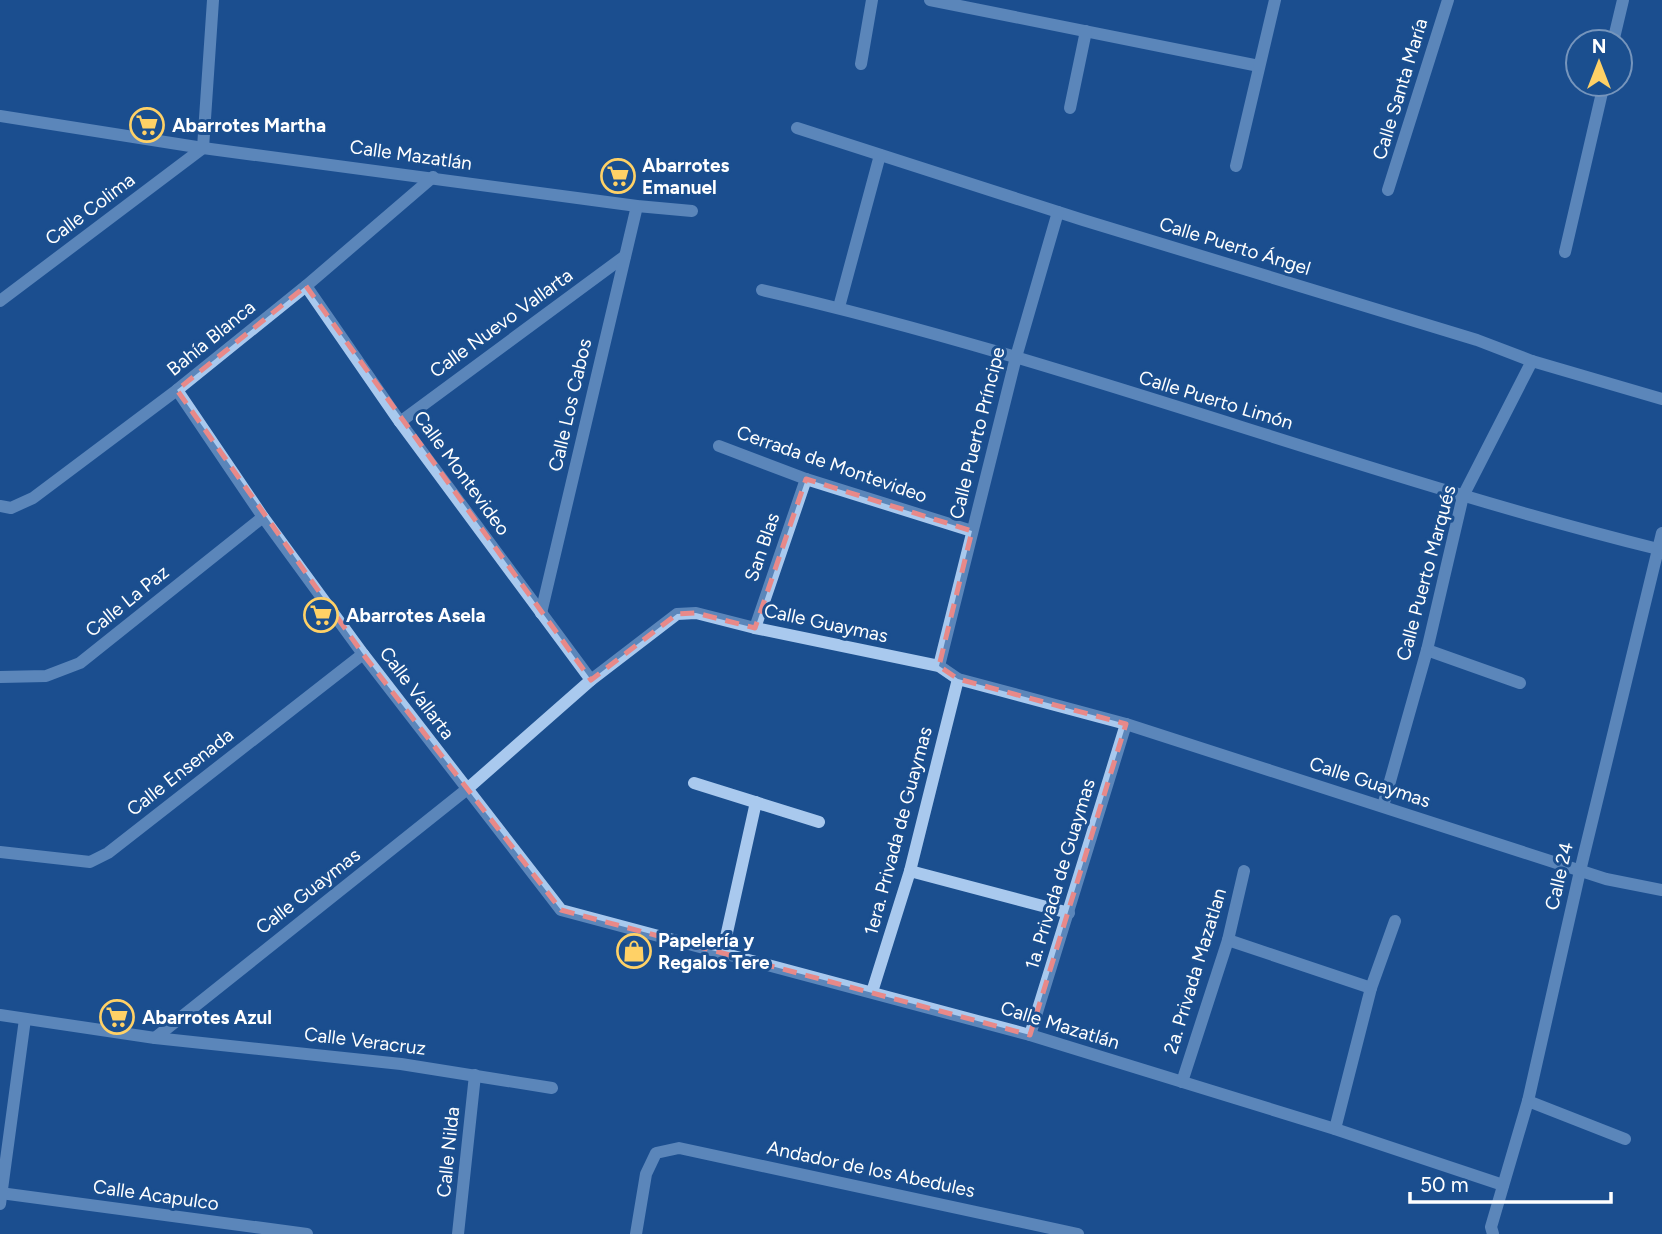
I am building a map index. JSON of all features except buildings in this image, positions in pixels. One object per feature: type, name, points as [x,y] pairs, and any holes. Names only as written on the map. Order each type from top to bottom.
[{"type":"street","points":[[203,148],[212,0]]},
{"type":"street","points":[[861,64],[872,0]]},
{"type":"street","points":[[930,0],[1259,66]]},
{"type":"street","points":[[1236,166],[1275,0]]},
{"type":"street","name":"Calle Santa María","points":[[1388,190],[1448,0]]},
{"type":"street","points":[[1616,28],[1623,0]]},
{"type":"street","points":[[1070,108],[1086,31]]},
{"type":"street","points":[[1565,253],[1601,98]]},
{"type":"street","name":"Calle Mazatlán","points":[[0,116],[203,148],[692,211]]},
{"type":"street","name":"Calle Puerto Ángel","points":[[797,128],[1058,212],[1662,399]]},
{"type":"street","name":"Calle Colima","points":[[0,301],[203,148]]},
{"type":"street","points":[[839,307],[880,155]]},
{"type":"street","name":"Bahía Blanca","points":[[0,506],[11,508],[33,498],[177,390],[306,286],[433,177]]},
{"type":"street","name":"Calle Los Cabos","points":[[541,613],[637,206]]},
{"type":"street","name":"Calle Puerto Príncipe","points":[[939,666],[1016,357],[1058,212]]},
{"type":"street","name":"Calle Nuevo Vallarta","points":[[400,422],[625,256]]},
{"type":"street","name":"Calle Montevideo","points":[[306,286],[400,422],[591,680]]},
{"type":"street","name":"Calle Puerto Limón","points":[[762,290],[839,307],[1016,357],[1463,496],[1550,522],[1658,549]]},
{"type":"street","name":"Calle Puerto Marqués","points":[[1383,806],[1427,650],[1463,496],[1532,360]]},
{"type":"street","name":"Calle Vallarta","points":[[177,390],[263,517],[363,653],[561,910],[600,922]]},
{"type":"street","name":"Cerrada de Montevideo","points":[[719,446],[806,479],[972,531]]},
{"type":"street","name":"San Blas","points":[[755,628],[806,479]]},
{"type":"street","name":"Calle La Paz","points":[[0,677],[46,676],[80,663],[263,517]]},
{"type":"street","name":"Calle 24","points":[[1490,1232],[1528,1101],[1580,871],[1662,533]]},
{"type":"street","name":"Calle Guaymas","points":[[155,1038],[466,790],[591,680],[677,614],[696,613],[939,666],[958,678],[1126,724],[1605,879],[1662,890]]},
{"type":"street","points":[[1427,650],[1520,683]]},
{"type":"street","name":"Calle Ensenada","points":[[0,852],[90,862],[108,853],[363,653]]},
{"type":"street","name":"1era. Privada de Guaymas","points":[[872,992],[910,871],[958,678]]},
{"type":"street","name":"1a. Privada de Guaymas","points":[[1030,1035],[1126,724]]},
{"type":"street","points":[[694,783],[819,822]]},
{"type":"street","points":[[722,955],[756,802]]},
{"type":"street","points":[[910,871],[1069,913]]},
{"type":"street","name":"2a. Privada Mazatlan","points":[[1181,1082],[1228,940],[1244,872]]},
{"type":"street","points":[[1335,1129],[1371,988],[1395,921]]},
{"type":"street","name":"Calle Mazatlán","points":[[600,922],[1030,1035],[1335,1129],[1503,1185]]},
{"type":"street","points":[[1228,940],[1371,988]]},
{"type":"street","name":"Calle Veracruz","points":[[0,1015],[155,1038],[401,1064],[475,1075]]},
{"type":"street","points":[[0,1197],[25,1019]]},
{"type":"street","points":[[475,1075],[552,1088]]},
{"type":"street","name":"Calle Nilda","points":[[458,1234],[475,1075]]},
{"type":"street","points":[[1528,1101],[1625,1139]]},
{"type":"street","name":"Andador de los Abedules","points":[[636,1234],[646,1174],[656,1153],[679,1148],[1049,1230],[1078,1234]]},
{"type":"street","name":"Calle Acapulco","points":[[0,1197],[307,1234]]},
{"type":"highlighted area","points":[[306,286],[591,680],[677,614],[696,613],[755,628],[806,479],[972,531],[939,666],[958,679],[1126,724],[1030,1035],[561,910],[363,654],[177,390]]},
{"type":"place","name":"Abarrotes Martha","points":[[147,125]]},
{"type":"place","name":"Abarrotes Emanuel","points":[[618,176]]},
{"type":"place","name":"Abarrotes Asela","points":[[321,615]]},
{"type":"place","name":"Papelería y Regalos Tere","points":[[634,951]]},
{"type":"place","name":"Abarrotes Azul","points":[[117,1017]]}]
